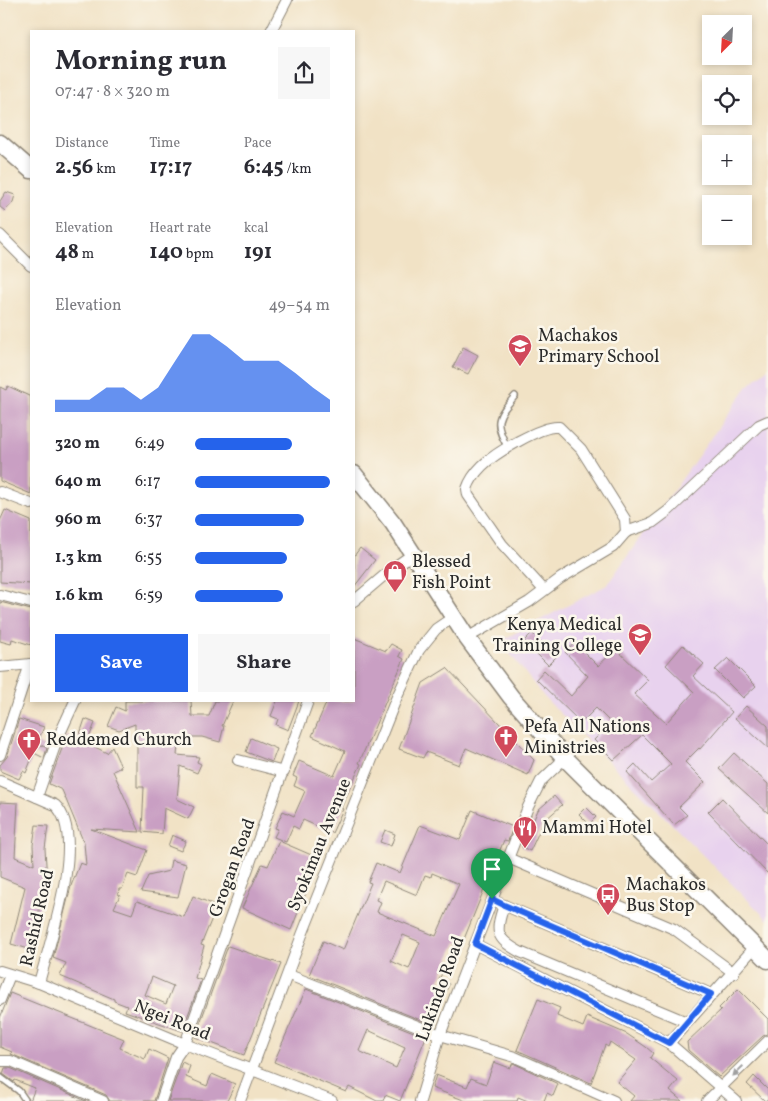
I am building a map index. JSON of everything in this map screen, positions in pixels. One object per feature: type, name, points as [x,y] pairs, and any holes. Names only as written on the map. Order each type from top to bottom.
[{"type":"highway","points":[[0,143],[30,169]]},
{"type":"highway","points":[[355,475],[393,523],[467,638],[511,696],[565,758],[768,960]]},
{"type":"street","points":[[272,30],[287,0]]},
{"type":"street","points":[[0,235],[30,265]]},
{"type":"street","points":[[467,638],[613,547],[626,532],[652,523],[759,425],[768,421]]},
{"type":"street","points":[[544,590],[502,544],[468,494],[467,489],[470,482],[482,466],[494,456],[547,428],[559,426],[581,449],[625,519],[626,532]]},
{"type":"street","points":[[0,492],[30,504]]},
{"type":"street","points":[[355,600],[413,554]]},
{"type":"street","points":[[0,595],[30,602]]},
{"type":"street","name":"Syokimau Avenue","points":[[240,1101],[348,816],[418,650],[436,629],[454,616]]},
{"type":"street","points":[[0,667],[30,664]]},
{"type":"street","points":[[0,755],[30,667]]},
{"type":"street","points":[[37,797],[57,740],[75,702]]},
{"type":"street","name":"Grogan Road","points":[[161,1101],[176,1057],[185,1044],[308,702]]},
{"type":"street","name":"Lukindo Road","points":[[420,1101],[440,1035],[508,858],[541,781],[565,758]]},
{"type":"street","points":[[238,760],[284,772]]},
{"type":"street","name":"Rashid Road","points":[[0,780],[55,805],[67,822],[67,873],[39,983]]},
{"type":"street","points":[[508,858],[674,929],[734,972]]},
{"type":"street","points":[[492,899],[711,994]]},
{"type":"street","points":[[504,905],[499,920],[498,933],[502,942],[520,952],[687,1022]]},
{"type":"street","points":[[475,944],[669,1043],[736,1101]]},
{"type":"street","points":[[669,1043],[755,947]]},
{"type":"street","points":[[0,1000],[5,973]]},
{"type":"street","name":"Ngei Road","points":[[5,973],[39,983],[185,1044],[332,1101]]},
{"type":"street","points":[[289,975],[440,1035],[515,1057],[614,1101]]},
{"type":"street","points":[[707,1101],[768,1041]]},
{"type":"street","points":[[0,1061],[11,1061],[103,1101]]},
{"type":"lane","points":[[509,448],[501,435],[498,420],[515,396]]},
{"type":"lane","points":[[0,1077],[19,1091],[26,1101]]},
{"type":"shaded area","name":"Kenya Medical Training College","points":[[768,368],[768,920],[545,698],[500,641],[607,585],[747,387]]},
{"type":"building","points":[[6,192],[15,195],[13,202],[5,211],[0,207],[0,201]]},
{"type":"building","points":[[463,347],[478,355],[468,374],[453,367]]},
{"type":"building","points":[[8,386],[30,397],[30,494],[0,481],[0,387],[6,390]]},
{"type":"building","points":[[5,510],[30,521],[30,584],[0,582],[0,521]]},
{"type":"building","points":[[360,548],[375,560],[355,586],[355,555]]},
{"type":"building","points":[[0,602],[30,610],[30,645],[12,639],[11,644],[0,641]]},
{"type":"building","points":[[532,633],[556,657],[548,665],[524,641]]},
{"type":"building","points":[[355,638],[386,651],[391,644],[402,650],[399,656],[404,659],[359,763],[361,764],[332,833],[303,820],[299,829],[293,826],[286,842],[274,837],[278,829],[275,828],[283,811],[294,816],[305,791],[294,786],[297,778],[293,776],[299,761],[334,776],[345,751],[312,736],[327,702],[355,702]]},
{"type":"building","points":[[575,643],[598,666],[616,649],[648,680],[634,694],[666,723],[694,692],[666,665],[683,645],[704,664],[693,676],[732,712],[700,749],[685,762],[705,782],[679,807],[687,815],[674,825],[627,772],[635,764],[651,782],[671,764],[642,735],[614,760],[594,740],[611,723],[596,708],[581,723],[536,679],[544,670],[571,696],[588,676],[565,652]]},
{"type":"building","points":[[728,658],[756,686],[743,698],[715,670]]},
{"type":"building","points":[[447,668],[534,760],[528,775],[466,748],[459,765],[426,752],[423,758],[399,749],[423,683]]},
{"type":"building","points":[[125,702],[191,702],[192,716],[209,716],[215,702],[233,702],[222,726],[224,726],[220,742],[202,737],[179,737],[177,755],[199,757],[197,762],[201,764],[197,773],[180,766],[177,799],[194,807],[188,819],[164,808],[162,834],[142,832],[144,787],[137,787],[137,735],[135,735],[135,724],[119,730],[108,726],[116,707],[125,711]]},
{"type":"building","points":[[277,702],[299,702],[288,730],[276,725],[278,719],[271,716]]},
{"type":"building","points":[[746,706],[768,726],[768,748],[735,718]]},
{"type":"building","points":[[19,719],[44,727],[37,743],[47,748],[44,758],[34,753],[26,773],[23,771],[19,779],[0,771],[0,765],[7,757]]},
{"type":"building","points":[[85,719],[95,723],[87,743],[107,753],[112,747],[121,767],[113,771],[140,832],[91,829],[147,850],[137,877],[128,874],[122,889],[119,889],[118,894],[120,895],[114,908],[132,914],[137,901],[184,917],[193,896],[217,906],[201,945],[204,946],[195,978],[201,980],[182,1031],[125,1011],[127,1006],[114,1001],[114,999],[60,976],[66,963],[53,958],[71,886],[80,863],[86,865],[84,843],[62,790],[49,784],[67,735],[78,740]],"holes":[[[152,977],[173,986],[166,1004],[145,995]]]},
{"type":"building","points":[[251,738],[277,749],[272,762],[246,752]]},
{"type":"building","points":[[734,753],[768,784],[768,813],[719,769]]},
{"type":"building","points":[[554,796],[562,805],[544,821],[530,851],[522,847],[526,832],[528,833],[538,810]]},
{"type":"building","points":[[722,798],[768,845],[768,874],[708,812]]},
{"type":"building","points":[[0,802],[18,803],[15,857],[34,865],[33,845],[36,825],[48,826],[45,849],[47,880],[29,949],[11,944],[25,887],[0,877]]},
{"type":"building","points":[[586,807],[596,817],[589,824],[579,814]]},
{"type":"building","points":[[472,810],[513,827],[508,841],[504,840],[462,944],[456,942],[439,980],[449,984],[433,1025],[309,975],[323,941],[343,950],[371,883],[368,882],[376,863],[400,873],[420,825],[460,840]],"holes":[[[432,873],[459,884],[436,936],[377,912],[381,902],[376,900],[384,881],[417,895],[425,875],[431,877]],[[403,935],[420,942],[409,969],[391,961]]]},
{"type":"building","points":[[385,830],[395,834],[391,846],[380,842]]},
{"type":"building","points":[[172,835],[186,841],[181,851],[168,846]]},
{"type":"building","points":[[279,841],[316,857],[313,863],[317,865],[291,930],[242,908],[262,864],[268,866]]},
{"type":"building","points":[[171,860],[186,864],[178,897],[141,892],[148,876],[169,871]]},
{"type":"building","points":[[228,946],[281,964],[244,1055],[195,1037]]},
{"type":"building","points":[[306,989],[426,1037],[400,1101],[385,1095],[383,1101],[377,1101],[349,1087],[346,1092],[274,1062]],"holes":[[[368,1030],[405,1047],[396,1068],[359,1051]]]},
{"type":"building","points":[[738,989],[768,1019],[768,1034],[763,1036],[719,1077],[688,1050],[687,1042],[721,1010],[719,1008]]},
{"type":"building","points":[[10,993],[124,1039],[120,1048],[145,1059],[149,1049],[168,1058],[154,1101],[110,1101],[106,1095],[11,1054],[12,1052],[0,1047],[0,1018]]},
{"type":"building","points":[[538,999],[560,1008],[557,1016],[583,1027],[587,1017],[627,1034],[646,1047],[653,1053],[650,1058],[678,1081],[670,1091],[682,1101],[630,1101],[634,1096],[617,1082],[636,1060],[610,1042],[608,1047],[605,1045],[591,1083],[517,1050]]},
{"type":"building","points":[[182,1062],[190,1066],[186,1077],[207,1086],[212,1074],[235,1084],[227,1101],[168,1101]]},
{"type":"building","points":[[494,1062],[510,1068],[513,1063],[558,1084],[553,1096],[547,1093],[544,1101],[528,1101],[518,1097],[517,1101],[466,1101],[432,1088],[436,1075],[467,1087],[471,1078],[486,1084]]},
{"type":"building","points":[[5,1068],[10,1068],[86,1101],[30,1101],[35,1088],[15,1080],[14,1082],[3,1074]]},
{"type":"building","points":[[754,1076],[768,1090],[768,1101],[765,1101],[747,1084]]},
{"type":"place","name":"Machakos Primary School","points":[[520,367]]},
{"type":"place","name":"Blessed Fish Point","points":[[395,593]]},
{"type":"place","name":"Kenya Medical Training College","points":[[640,656]]},
{"type":"place","name":"Pefa All Nations Ministries","points":[[506,758]]},
{"type":"place","name":"Reddemed Church","points":[[29,761]]},
{"type":"place","name":"Mammi Hotel","points":[[525,849]]},
{"type":"place","name":"Machakos Bus Stop","points":[[608,916]]},
{"type":"route","points":[[492,899],[711,994],[669,1043],[475,944],[492,899]]}]
